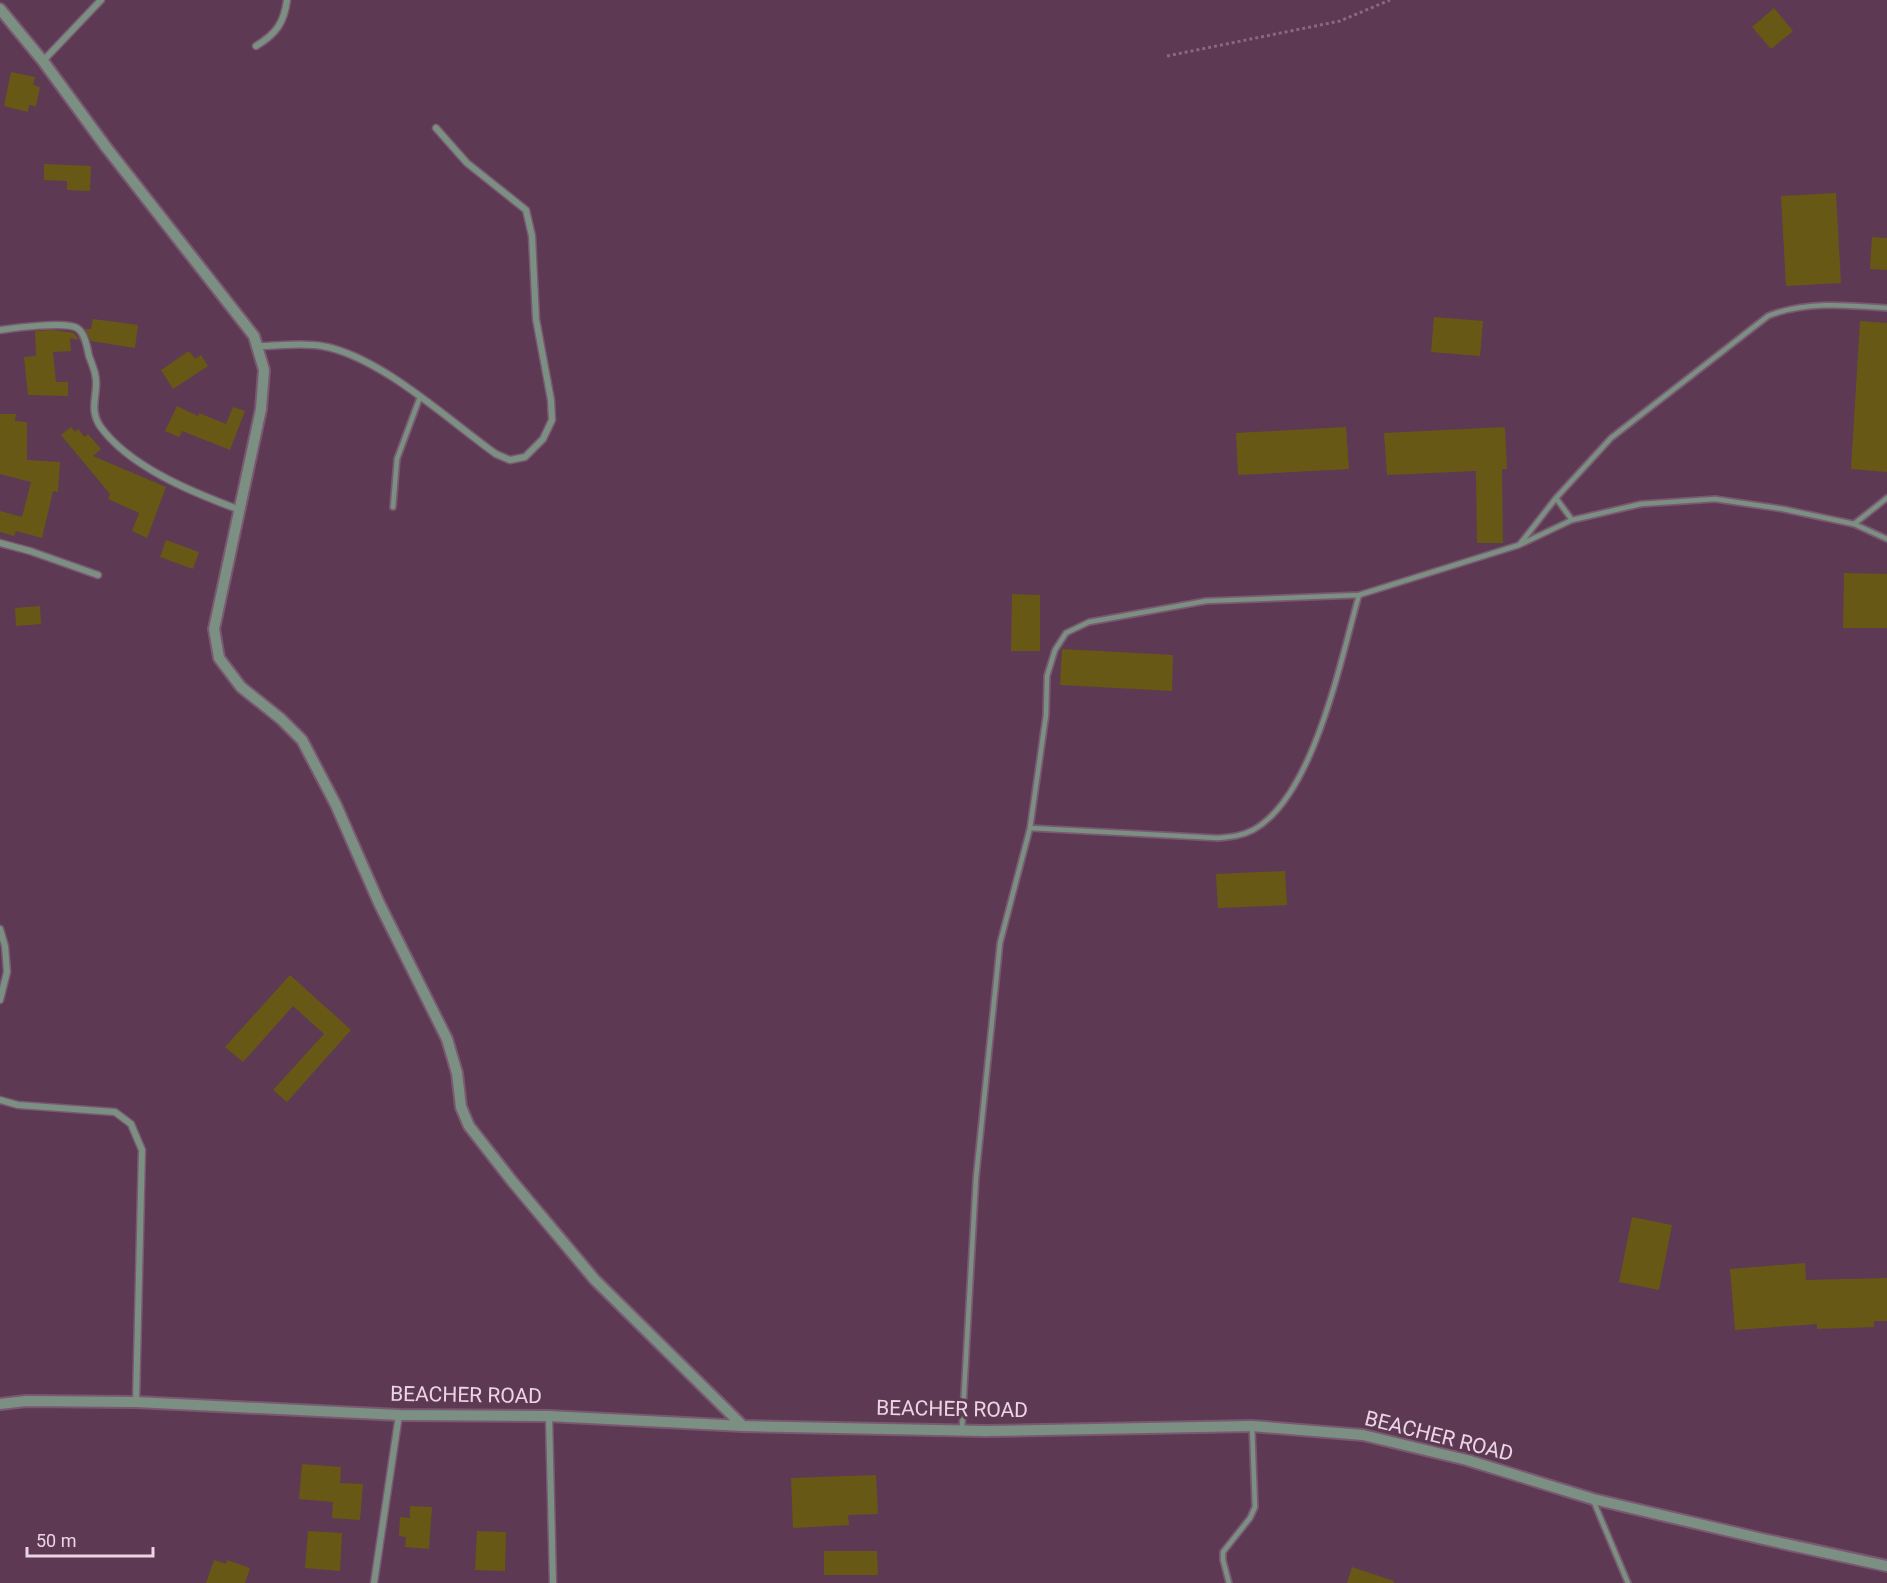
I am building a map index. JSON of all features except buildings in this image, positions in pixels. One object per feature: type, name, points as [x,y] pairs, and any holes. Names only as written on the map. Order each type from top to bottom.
[{"type":"street","points":[[43,62],[101,0]]},
{"type":"street","points":[[256,46],[272,36],[286,14],[287,0]]},
{"type":"street","points":[[0,9],[254,336],[258,346],[264,370],[261,409],[213,629],[219,658],[241,687],[281,719],[302,740],[336,805],[379,903],[447,1039],[457,1072],[461,1107],[469,1126],[595,1280],[743,1426]]},
{"type":"street","points":[[258,346],[321,346],[345,352],[374,365],[496,454],[510,460],[525,457],[543,439],[552,420],[551,400],[536,320],[532,236],[526,210],[467,163],[436,128]]},
{"type":"street","points":[[0,330],[21,326],[69,325],[78,328],[83,335],[96,373],[93,413],[100,426],[138,462],[213,500],[240,510]]},
{"type":"street","points":[[0,543],[98,575]]},
{"type":"street","points":[[0,929],[5,946],[8,972],[0,1000]]},
{"type":"street","points":[[0,1100],[18,1105],[115,1112],[131,1124],[142,1150],[136,1402]]},
{"type":"street","name":"BEACHER ROAD","points":[[0,1404],[26,1401],[136,1402],[399,1415],[549,1416],[743,1426],[986,1431],[1252,1426],[1363,1435],[1467,1460],[1593,1499],[1887,1566]]},
{"type":"street","points":[[374,1583],[399,1415]]},
{"type":"street","points":[[549,1416],[553,1583]]},
{"type":"lane","points":[[1519,545],[1556,498],[1611,438],[1768,316],[1785,309],[1858,306],[1887,308]]},
{"type":"lane","points":[[393,507],[397,459],[420,397]]},
{"type":"lane","points":[[1556,498],[1572,520]]},
{"type":"lane","points":[[1854,524],[1887,498]]},
{"type":"lane","points":[[962,1429],[976,1178],[1000,943],[1030,828],[1046,715],[1047,676],[1055,650],[1066,633],[1089,622],[1206,601],[1359,595],[1519,545],[1572,520],[1641,504],[1715,499],[1783,509],[1854,524],[1887,538]]},
{"type":"lane","points":[[1030,828],[1218,838],[1236,836],[1253,830],[1263,823],[1294,787],[1318,738],[1359,595]]},
{"type":"lane","points":[[1229,1583],[1223,1552],[1250,1518],[1255,1507],[1252,1426]]},
{"type":"lane","points":[[1593,1499],[1628,1583]]},
{"type":"path","points":[[1167,56],[1340,21],[1390,0]]}]
